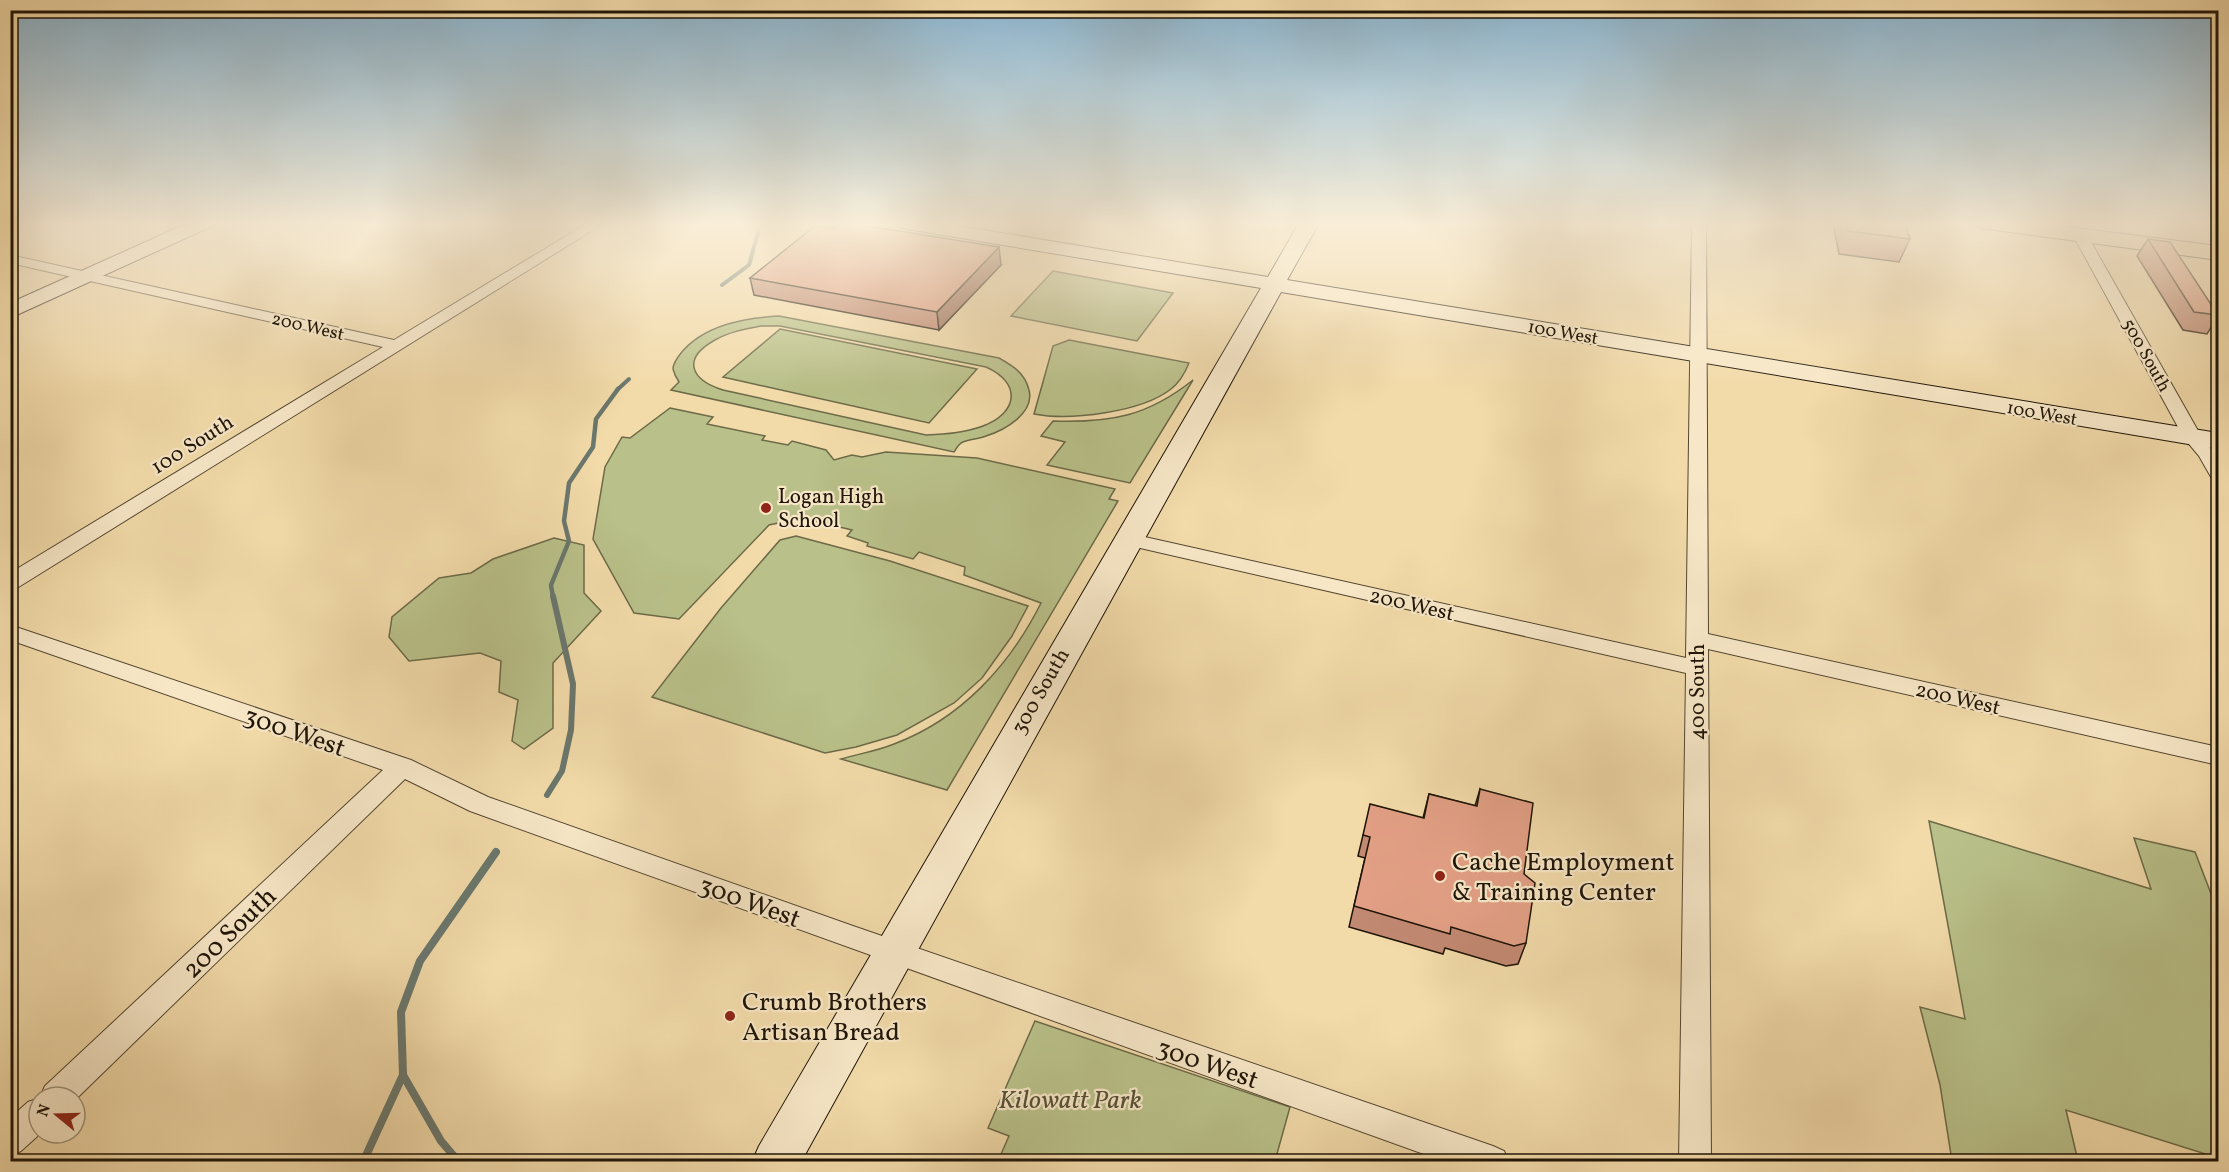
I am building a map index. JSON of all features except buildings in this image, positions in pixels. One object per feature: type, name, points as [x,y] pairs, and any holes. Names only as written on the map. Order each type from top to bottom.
[{"type":"street","points":[[10,311],[82,278]]},
{"type":"street","name":"200 West","points":[[94,278],[396,344]]},
{"type":"street","name":"100 South","points":[[396,344],[411,331],[498,278]]},
{"type":"street","name":"100 South","points":[[10,583],[396,344],[420,333],[509,278]]},
{"type":"street","name":"100 West","points":[[1242,278],[2206,440]]},
{"type":"street","name":"300 South","points":[[775,1161],[1276,278]]},
{"type":"street","name":"400 South","points":[[1695,1161],[1699,278]]},
{"type":"street","name":"500 South","points":[[2105,278],[2206,440],[2207,454],[2218,473]]},
{"type":"street","name":"200 West","points":[[1127,539],[1697,668]]},
{"type":"street","name":"300 West","points":[[10,632],[402,767],[479,804],[1493,1161]]},
{"type":"street","name":"200 West","points":[[1697,639],[2218,756]]},
{"type":"street","name":"200 South","points":[[69,1085],[402,767]]},
{"type":"street","points":[[10,1140],[27,1124]]},
{"type":"green space","points":[[1047,278],[1090,278],[1173,293],[1137,341],[1011,316]]},
{"type":"green space","points":[[779,316],[999,358],[1014,367],[1025,379],[1030,398],[1023,413],[1010,425],[994,433],[962,443],[954,452],[671,390],[679,382],[673,369],[674,363],[690,343],[726,325]],"holes":[[[780,326],[986,367],[1006,381],[1010,389],[1009,406],[1003,414],[983,426],[962,432],[926,435],[723,390],[703,381],[697,375],[694,368],[697,354],[715,340],[749,328]]]},
{"type":"green space","points":[[780,329],[977,369],[929,423],[723,377]]},
{"type":"green space","points":[[1069,340],[1189,363],[1182,377],[1171,389],[1142,404],[1086,415],[1034,414],[1053,346]]},
{"type":"green space","points":[[1193,380],[1130,483],[1047,465],[1065,442],[1041,436],[1053,421],[1093,420],[1128,415],[1160,402]]},
{"type":"green space","points":[[670,408],[713,417],[707,424],[765,436],[762,440],[788,445],[792,441],[826,450],[834,460],[852,455],[862,457],[886,452],[977,458],[1115,489],[1109,499],[1118,501],[947,790],[841,759],[874,751],[918,733],[962,705],[999,668],[1029,626],[1041,603],[964,575],[965,567],[919,552],[913,559],[867,546],[868,543],[847,536],[852,530],[802,518],[769,525],[679,619],[634,613],[593,539],[605,467],[622,437],[630,438]]},
{"type":"green space","points":[[796,536],[890,561],[1028,606],[1012,636],[982,678],[954,703],[897,735],[856,747],[825,753],[652,697],[721,608],[780,540]]},
{"type":"green space","points":[[554,538],[584,545],[584,593],[601,611],[553,663],[553,728],[524,749],[512,741],[518,700],[499,692],[501,661],[480,653],[409,661],[389,637],[392,617],[439,578],[471,573],[493,559]]},
{"type":"green space","points":[[1929,821],[2151,889],[2134,838],[2195,852],[2218,912],[2218,1158],[2066,1110],[2078,1161],[1952,1161],[1940,1085],[1920,1007],[1965,1019]]},
{"type":"green space","name":"Kilowatt Park","points":[[1035,1021],[1290,1107],[1275,1161],[998,1161],[1009,1136],[988,1128]]},
{"type":"waterway","points":[[722,285],[732,278]]},
{"type":"waterway","points":[[618,389],[629,379]]},
{"type":"waterway","points":[[553,597],[551,585],[569,541],[564,521],[569,483],[593,447],[596,419],[618,389]]},
{"type":"waterway","points":[[547,795],[562,771],[571,730],[573,684],[553,596]]},
{"type":"waterway","points":[[403,1075],[401,1012],[420,961],[496,852],[495,854]]},
{"type":"waterway","points":[[363,1162],[403,1075]]},
{"type":"waterway","points":[[403,1075],[441,1141],[459,1162]]},
{"type":"place","name":"Logan High School","points":[[766,508]]},
{"type":"place","name":"Cache Employment & Training Center","points":[[1440,876]]},
{"type":"place","name":"Crumb Brothers Artisan Bread","points":[[730,1016]]}]
